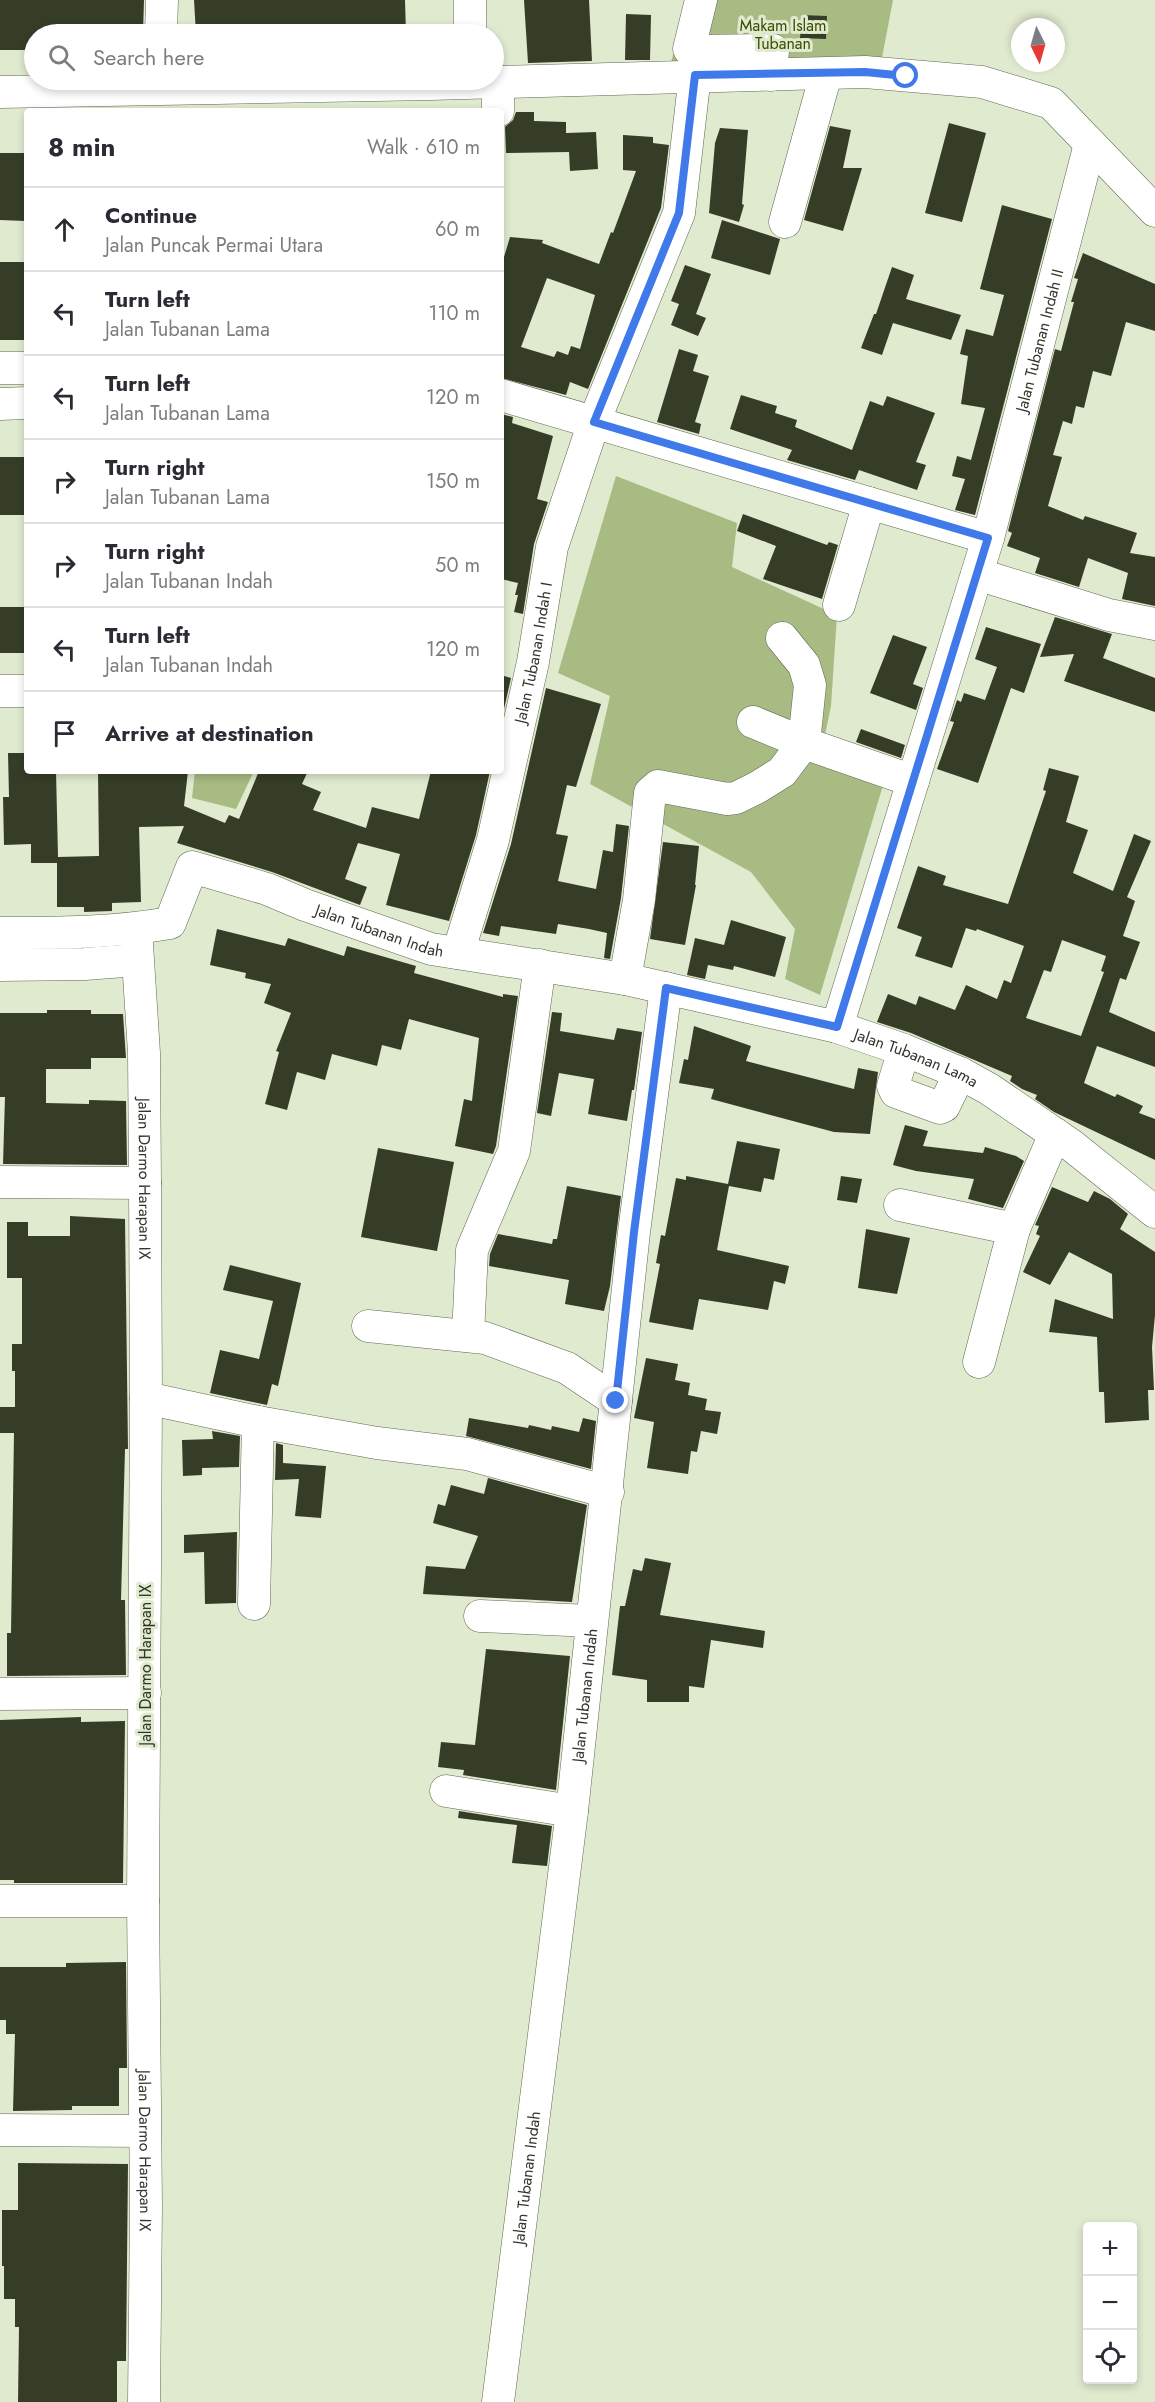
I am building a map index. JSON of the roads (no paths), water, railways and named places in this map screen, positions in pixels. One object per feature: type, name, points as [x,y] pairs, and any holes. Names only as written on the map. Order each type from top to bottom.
[{"type":"street","points":[[161,24],[162,0]]},
{"type":"street","points":[[470,0],[470,24]]},
{"type":"street","points":[[701,0],[688,49],[696,51],[773,50],[771,75]]},
{"type":"street","points":[[504,87],[695,75],[865,72],[982,82],[1051,103],[1155,211]]},
{"type":"street","points":[[784,222],[826,74]]},
{"type":"street","points":[[594,422],[679,213],[695,75]]},
{"type":"street","points":[[0,92],[40,90]]},
{"type":"street","name":"Jalan Tubanan Indah II","points":[[988,538],[1090,144]]},
{"type":"street","points":[[0,368],[24,368]]},
{"type":"street","points":[[504,396],[988,538]]},
{"type":"street","points":[[0,404],[24,403]]},
{"type":"street","name":"Jalan Tubanan Indah I","points":[[458,953],[493,840],[533,662],[552,547],[594,422]]},
{"type":"street","points":[[839,605],[869,503]]},
{"type":"street","name":"Jalan Tubanan Lama","points":[[988,538],[837,1027],[904,1050],[960,1073],[1055,1134],[1155,1212]]},
{"type":"street","points":[[977,574],[1108,615],[1155,624]]},
{"type":"street","points":[[625,979],[639,900],[650,794],[653,789],[658,786],[717,798],[736,798],[782,772],[804,743],[810,684],[804,665],[782,638]]},
{"type":"street","points":[[0,691],[24,691]]},
{"type":"street","points":[[753,722],[804,743],[913,781]]},
{"type":"street","name":"Jalan Tubanan Indah","points":[[136,929],[170,923],[192,867],[267,890],[431,949],[625,979],[837,1027]]},
{"type":"street","points":[[0,933],[87,933],[136,929]]},
{"type":"street","name":"Jalan Darmo Harapan IX","points":[[136,929],[144,1053],[145,1183],[145,1693],[142,1901],[144,2402]]},
{"type":"street","points":[[0,965],[85,964],[137,960]]},
{"type":"street","points":[[468,1336],[472,1250],[514,1151],[540,965]]},
{"type":"street","name":"Jalan Tubanan Indah","points":[[498,2402],[572,1811],[636,1221],[666,988]]},
{"type":"street","points":[[904,1050],[893,1086],[896,1092],[940,1108],[944,1106],[960,1073]]},
{"type":"street","points":[[979,1362],[1014,1230],[1055,1134]]},
{"type":"street","points":[[0,1182],[145,1183]]},
{"type":"street","points":[[900,1205],[1014,1230]]},
{"type":"street","points":[[368,1326],[485,1338],[567,1368],[616,1401]]},
{"type":"street","points":[[146,1398],[258,1422],[377,1443],[466,1454],[608,1492]]},
{"type":"street","points":[[254,1605],[258,1422]]},
{"type":"street","points":[[480,1616],[591,1621]]},
{"type":"street","points":[[0,1694],[145,1693]]},
{"type":"street","points":[[446,1791],[572,1811]]},
{"type":"street","points":[[0,1901],[142,1901]]},
{"type":"street","points":[[0,2130],[144,2131]]},
{"type":"park label","name":"Makam Islam Tubanan","points":[[783,34]]}]
